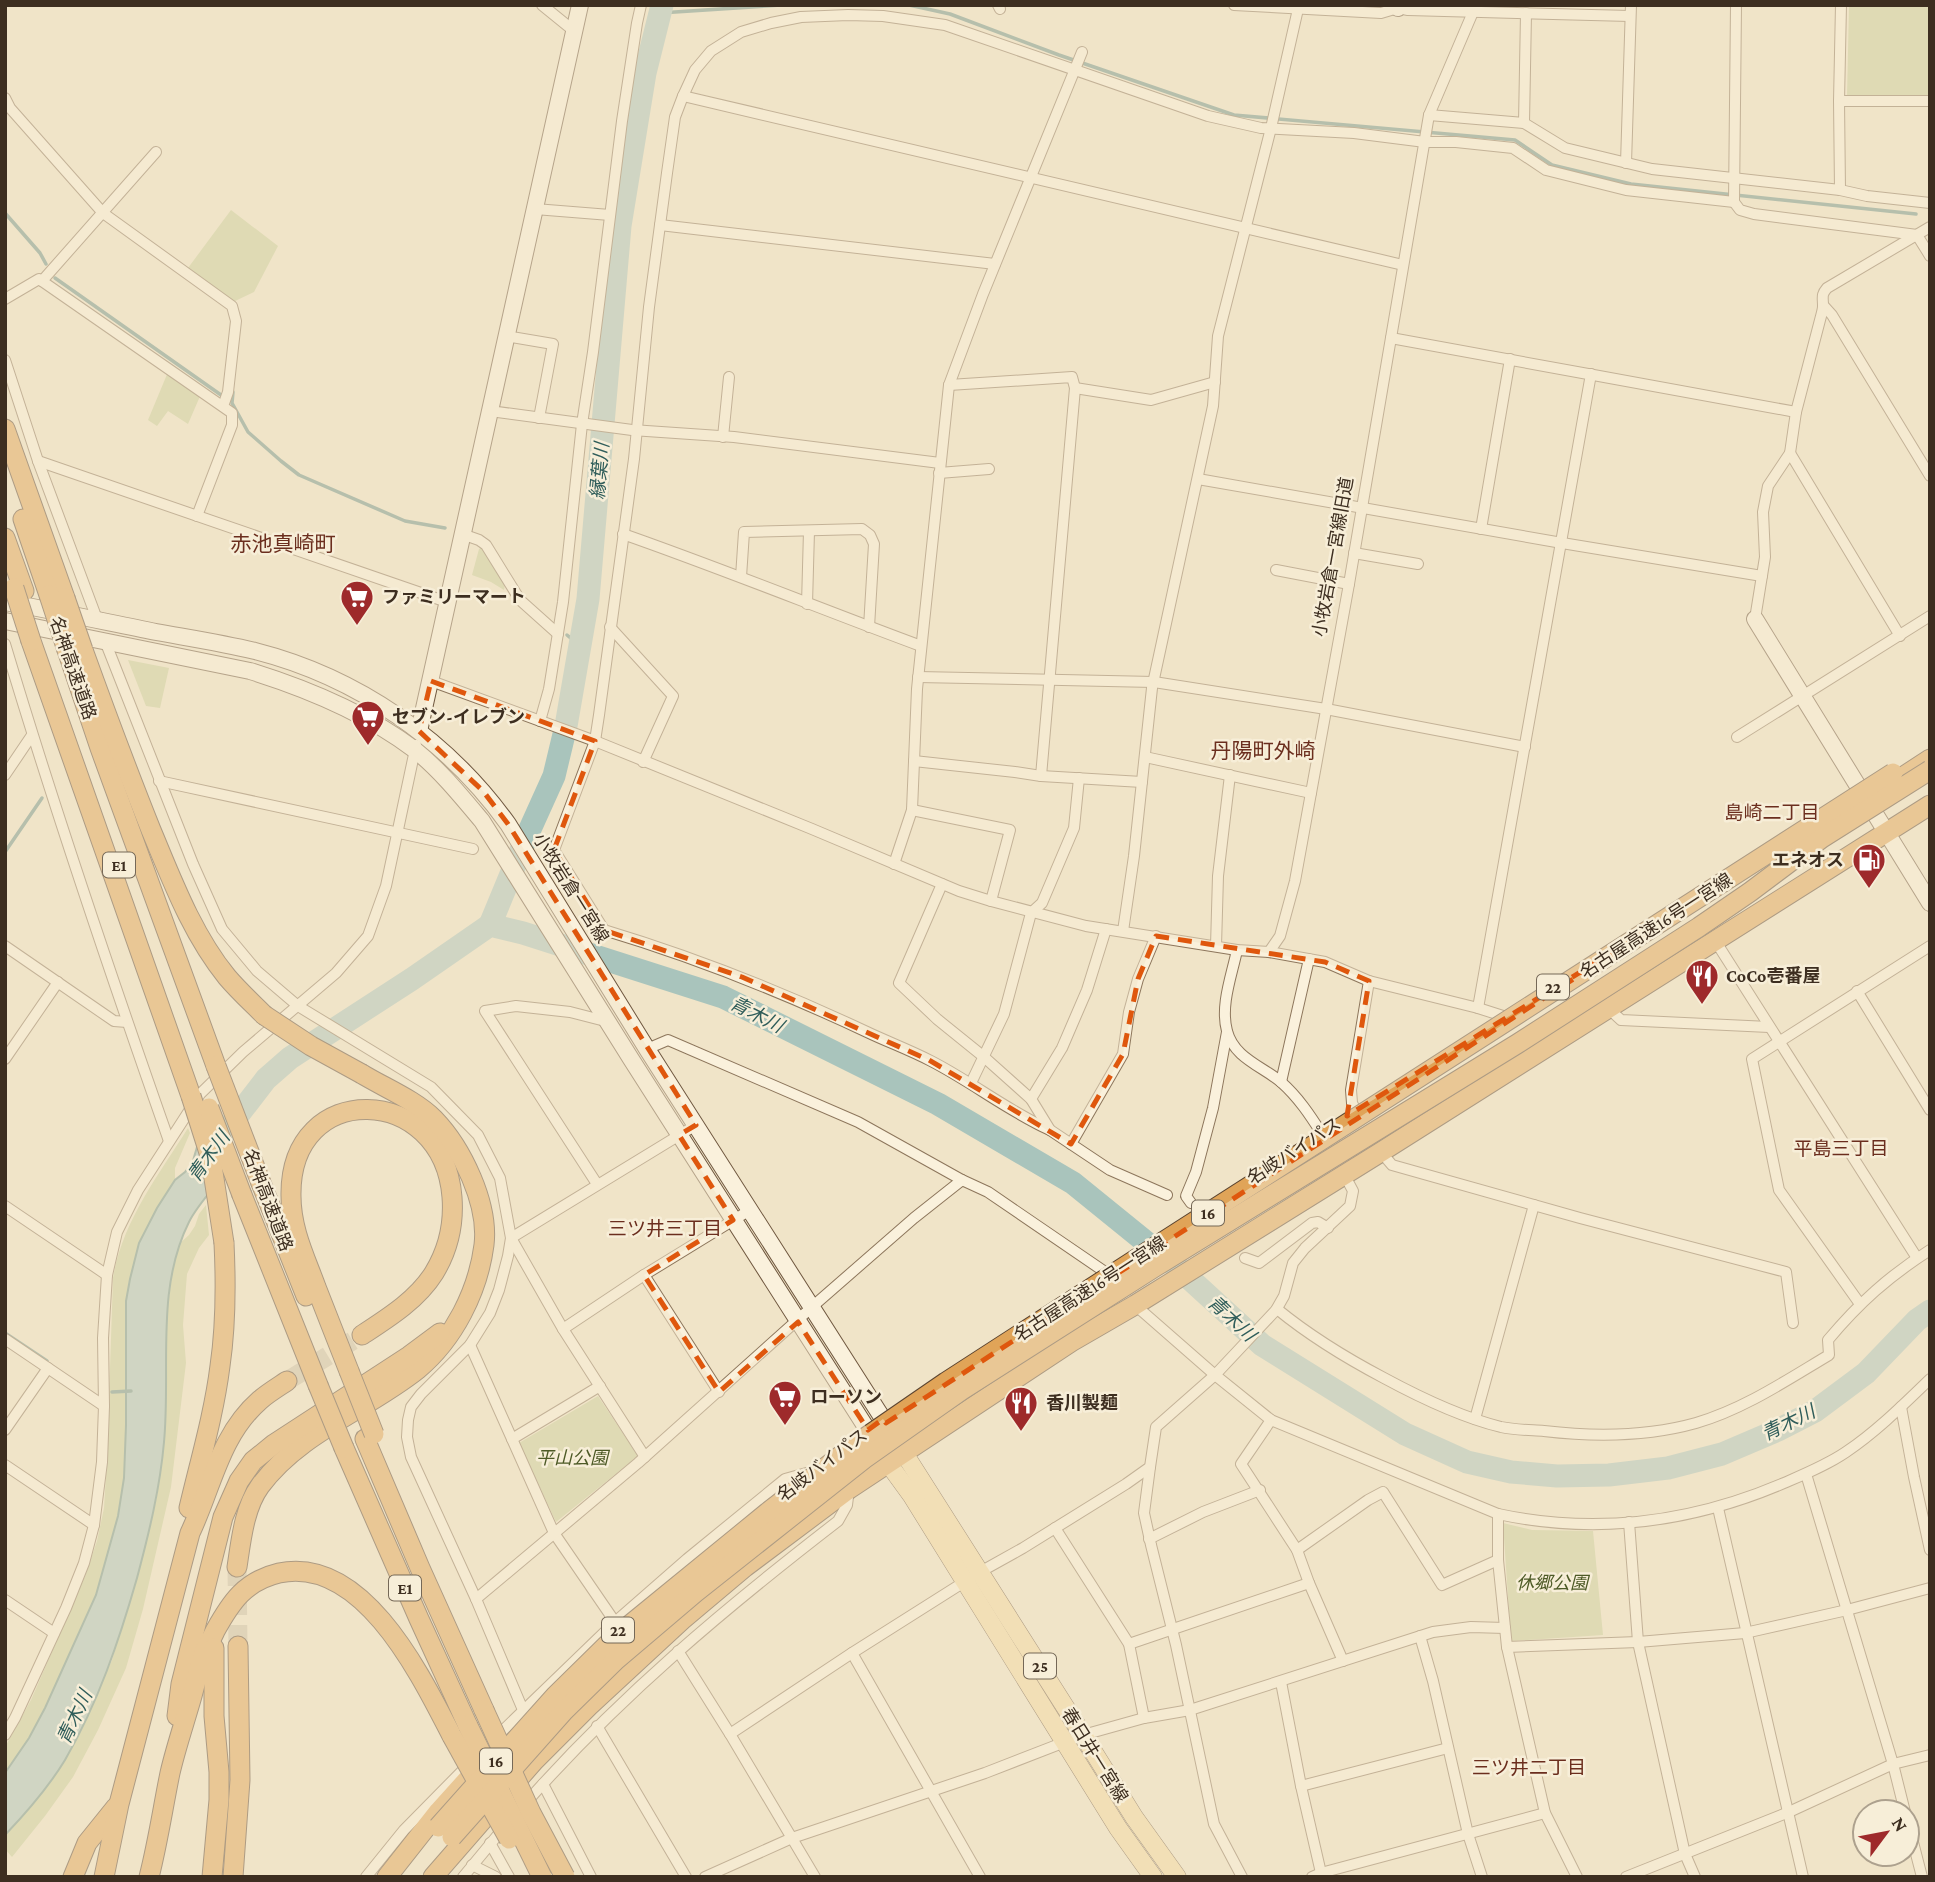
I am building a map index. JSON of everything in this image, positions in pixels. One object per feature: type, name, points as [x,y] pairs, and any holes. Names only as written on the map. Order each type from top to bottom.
[{"type":"highway","points":[[5,429],[75,650],[168,871],[208,951],[227,977],[264,1015],[311,1046],[432,1117],[449,1136],[464,1160],[482,1210],[485,1242],[478,1272],[458,1320],[441,1346],[419,1368],[308,1440],[279,1464],[258,1488],[244,1523],[237,1567]]},
{"type":"highway","name":"名神高速道路","points":[[5,465],[57,596]]},
{"type":"highway","points":[[5,538],[14,594]]},
{"type":"highway","points":[[5,563],[14,594],[36,642],[196,1091],[211,1159],[224,1243],[225,1313],[220,1367],[190,1507],[190,1533]]},
{"type":"highway","name":"名神高速道路","points":[[75,650],[100,748],[261,1184],[344,1374],[439,1609],[531,1813],[565,1877]]},
{"type":"highway","name":"名古屋高速16号一宮線","points":[[398,1877],[476,1783],[555,1696],[615,1637],[853,1446],[946,1382],[1147,1252],[1930,751]]},
{"type":"highway","name":"名岐バイパス","points":[[387,1877],[439,1811],[514,1729],[588,1655],[810,1472],[875,1424],[1001,1343],[1110,1268],[1503,1016],[1866,800],[1930,759]]},
{"type":"highway","points":[[1750,892],[1822,838],[1930,770]]},
{"type":"highway","name":"16","points":[[1750,892],[1930,782]]},
{"type":"highway","name":"名岐バイパス","points":[[433,1877],[534,1760],[608,1689],[682,1620],[745,1567],[849,1489],[1071,1342],[1142,1301],[1381,1152],[1930,805]]},
{"type":"highway","name":"名古屋高速16号一宮線","points":[[418,1877],[564,1711],[616,1660],[696,1592],[864,1459],[962,1390],[1155,1267],[1528,1037],[1750,892]]},
{"type":"highway","name":"名神高速道路","points":[[196,1091],[242,1195],[344,1448],[419,1619],[460,1731],[542,1877]]},
{"type":"highway","points":[[344,1374],[295,1231],[290,1195],[293,1167],[303,1144],[321,1123],[344,1112],[371,1108],[397,1114],[424,1132],[442,1156],[451,1184],[454,1215],[447,1243],[434,1273],[416,1294],[362,1335]]},
{"type":"highway","points":[[149,1877],[171,1771],[181,1684],[223,1517],[239,1481],[253,1461],[274,1444],[409,1356],[458,1320]]},
{"type":"highway","points":[[104,1877],[119,1804],[190,1533],[202,1508],[216,1462],[229,1436],[260,1400],[287,1381]]},
{"type":"highway","points":[[171,1771],[205,1650],[227,1608],[244,1589],[264,1577],[285,1572],[308,1572],[334,1581],[359,1597],[410,1657],[460,1731],[531,1877]]},
{"type":"highway","points":[[212,1877],[219,1800],[212,1671],[215,1633]]},
{"type":"highway","points":[[233,1877],[240,1780],[238,1646]]},
{"type":"highway","points":[[73,1877],[87,1843],[119,1804]]},
{"type":"main road","points":[[419,731],[580,5]]},
{"type":"main road","name":"小牧岩倉一宮線","points":[[14,594],[97,619],[255,651],[302,666],[378,702],[455,761],[483,791],[508,824],[647,1049],[812,1307],[896,1458]]},
{"type":"main road","points":[[1755,619],[1930,903]]},
{"type":"main road","name":"小牧岩倉一宮線","points":[[5,621],[250,671],[286,682],[340,705],[415,750],[454,788],[482,821],[798,1322],[875,1424]]},
{"type":"main road","name":"春日井一宮線","points":[[896,1458],[980,1572],[1134,1817],[1177,1877]]},
{"type":"main road","name":"春日井一宮線","points":[[896,1458],[912,1496],[964,1582],[1118,1828],[1153,1877]]},
{"type":"street","points":[[542,5],[574,32]]},
{"type":"street","points":[[543,722],[563,602],[622,121],[641,5]]},
{"type":"street","points":[[1234,5],[1381,13],[1396,7],[1408,10],[1474,8],[1526,13],[1630,11],[1626,163]]},
{"type":"street","points":[[1736,5],[1734,201],[1740,210],[1754,214],[1930,235]]},
{"type":"street","points":[[1840,190],[1841,5]]},
{"type":"street","name":"小牧岩倉一宮線旧道","points":[[1269,952],[1280,936],[1295,881],[1429,119],[1474,8]]},
{"type":"street","points":[[1123,931],[1154,682],[1213,406],[1218,336],[1273,121],[1298,9]]},
{"type":"street","points":[[1524,123],[1526,13]]},
{"type":"street","points":[[1167,1195],[1110,1170],[1050,1130],[1026,1119],[971,1083],[929,1060],[742,977],[664,948],[604,930],[554,850],[591,740],[624,534],[649,307],[675,117],[695,71],[711,51],[741,32],[771,23],[801,16],[883,16],[944,26],[1208,116],[1261,128],[1273,121],[1354,134],[1513,148],[1546,170],[1629,191],[1734,201]]},
{"type":"street","points":[[894,864],[912,810],[918,677],[949,385],[1081,53]]},
{"type":"street","points":[[683,96],[1403,265]]},
{"type":"street","points":[[1839,100],[1930,101]]},
{"type":"street","points":[[7,105],[103,213],[232,306],[236,321],[228,392],[223,406]]},
{"type":"street","points":[[1429,119],[1524,123],[1565,148],[1652,169],[1734,182],[1840,190],[1930,203]]},
{"type":"street","points":[[42,281],[156,152]]},
{"type":"street","points":[[535,209],[610,215]]},
{"type":"street","points":[[660,225],[995,264]]},
{"type":"street","points":[[1930,227],[1827,288],[1821,298],[1930,476]]},
{"type":"street","points":[[1917,235],[1930,256]]},
{"type":"street","points":[[5,299],[39,279],[232,413],[232,425],[197,516]]},
{"type":"street","points":[[1755,619],[1765,557],[1763,512],[1768,486],[1790,453],[1823,305]]},
{"type":"street","points":[[506,336],[553,344],[540,418]]},
{"type":"street","points":[[1391,338],[1797,412]]},
{"type":"street","points":[[1481,529],[1510,359]]},
{"type":"street","points":[[5,360],[38,461],[97,619]]},
{"type":"street","points":[[1479,1008],[1591,374]]},
{"type":"street","points":[[723,437],[729,377]]},
{"type":"street","points":[[949,385],[1072,377],[1075,388],[1041,776]]},
{"type":"street","points":[[1075,388],[1151,400],[1215,382]]},
{"type":"street","points":[[490,411],[634,430],[723,437],[939,468],[989,469]]},
{"type":"street","points":[[1790,453],[1900,636]]},
{"type":"street","points":[[38,461],[447,602]]},
{"type":"street","points":[[1198,479],[1762,576]]},
{"type":"street","points":[[741,577],[744,532],[862,529],[870,535],[874,544],[869,627]]},
{"type":"street","points":[[807,604],[809,531]]},
{"type":"street","points":[[462,534],[486,545],[520,600],[558,634]]},
{"type":"street","points":[[624,534],[921,646]]},
{"type":"street","points":[[1354,552],[1418,564]]},
{"type":"street","points":[[1276,570],[1349,584]]},
{"type":"street","points":[[1737,737],[1930,616]]},
{"type":"street","points":[[610,627],[673,696],[643,762]]},
{"type":"street","points":[[105,641],[159,782],[222,929],[257,971],[298,1006],[431,1087],[478,1135],[500,1178],[511,1238],[563,1329],[645,1457]]},
{"type":"street","points":[[5,644],[32,735],[169,1141]]},
{"type":"street","points":[[918,677],[1154,682],[1326,709],[1525,747]]},
{"type":"street","points":[[431,681],[591,740],[942,884],[992,901],[1086,926],[1309,959],[1342,968],[1369,981],[1503,1016]]},
{"type":"street","points":[[5,1735],[84,1563],[94,1525],[102,1462],[103,1338],[107,1275],[117,1232],[138,1190],[200,1094],[243,1052],[336,973],[368,936],[386,886],[419,731]]},
{"type":"street","points":[[5,775],[32,735]]},
{"type":"street","points":[[1145,757],[1311,793]]},
{"type":"street","points":[[914,761],[1041,776],[1142,782]]},
{"type":"street","points":[[1216,946],[1218,876],[1230,775]]},
{"type":"street","points":[[971,1083],[1004,1014],[1031,913],[1042,903],[1074,828],[1079,778]]},
{"type":"street","points":[[159,782],[473,849]]},
{"type":"street","points":[[912,810],[1010,830],[992,901]]},
{"type":"street","points":[[942,884],[899,983],[1031,1099],[1050,1130]]},
{"type":"street","points":[[1031,1099],[1062,1048],[1087,990],[1106,929]]},
{"type":"street","points":[[1072,1144],[1123,1054],[1129,1012],[1138,979],[1156,936]]},
{"type":"street","points":[[1716,942],[1917,1258]]},
{"type":"street","points":[[5,946],[114,1021],[127,1022]]},
{"type":"street","points":[[1860,1304],[1779,1191],[1752,1059],[1930,946]]},
{"type":"street","points":[[1191,1203],[1186,1196],[1196,1172],[1213,1108],[1227,1032],[1225,1007],[1237,950]]},
{"type":"street","points":[[1281,1082],[1309,959]]},
{"type":"street","points":[[1356,1111],[1351,1090],[1369,981]]},
{"type":"street","points":[[5,1059],[58,982]]},
{"type":"street","points":[[1857,991],[1930,1111]]},
{"type":"street","points":[[597,1184],[485,1011],[516,1006],[570,1012],[609,1022]]},
{"type":"street","points":[[1608,1008],[1621,1020],[1769,1027]]},
{"type":"street","points":[[1227,1032],[1239,1053],[1281,1082],[1302,1104],[1322,1134]]},
{"type":"street","points":[[647,1049],[668,1040],[858,1122],[988,1192],[1110,1268]]},
{"type":"street","points":[[523,1710],[411,1457],[407,1437],[411,1407],[470,1345],[490,1313],[511,1238],[696,1125]]},
{"type":"street","points":[[1381,1152],[1392,1165],[1786,1272],[1793,1323]]},
{"type":"street","points":[[1242,1877],[1214,1824],[1172,1629],[1149,1539],[1144,1513],[1150,1467],[1156,1427],[1215,1375],[1277,1309],[1284,1296],[1293,1263],[1305,1248],[1350,1206],[1353,1191],[1344,1174]]},
{"type":"street","points":[[476,1599],[645,1457],[812,1307],[962,1180]]},
{"type":"street","points":[[1475,1419],[1534,1205]]},
{"type":"street","points":[[5,1206],[107,1275]]},
{"type":"street","points":[[563,1329],[750,1210]]},
{"type":"street","points":[[1245,1258],[1259,1263],[1312,1223],[1318,1222],[1328,1228]]},
{"type":"street","points":[[1277,1309],[1296,1325],[1352,1361],[1424,1400],[1475,1419],[1504,1427],[1572,1434],[1613,1435],[1663,1431],[1731,1410],[1829,1355],[1828,1340],[1860,1304],[1872,1292],[1930,1250]]},
{"type":"street","points":[[644,1275],[719,1392]]},
{"type":"street","points":[[1142,1301],[1215,1375],[1272,1420],[1498,1514],[1533,1521],[1590,1524],[1676,1517],[1718,1508],[1756,1495],[1844,1454],[1877,1429],[1930,1379]]},
{"type":"street","points":[[5,1339],[104,1406]]},
{"type":"street","points":[[470,1345],[554,1533],[615,1622]]},
{"type":"street","points":[[5,1430],[48,1368]]},
{"type":"street","points":[[512,1439],[600,1386]]},
{"type":"street","points":[[1901,1407],[1930,1550]]},
{"type":"street","points":[[1272,1420],[1241,1464],[1297,1550],[1343,1661]]},
{"type":"street","points":[[5,1465],[94,1525]]},
{"type":"street","points":[[730,1734],[852,1653],[1150,1467]]},
{"type":"street","points":[[366,1877],[437,1795],[615,1622],[785,1479],[810,1472]]},
{"type":"street","points":[[1806,1474],[1902,1798]]},
{"type":"street","points":[[463,1877],[490,1843],[597,1726],[743,1595],[838,1521],[847,1505],[849,1489]]},
{"type":"street","points":[[1149,1539],[1203,1512],[1260,1490]]},
{"type":"street","points":[[1297,1550],[1367,1500],[1383,1492],[1442,1584],[1498,1560]]},
{"type":"street","points":[[1718,1508],[1803,1877]]},
{"type":"street","points":[[1498,1514],[1498,1560],[1507,1647],[1545,1813],[1577,1877]]},
{"type":"street","points":[[1629,1522],[1638,1642],[1685,1854],[1695,1877]]},
{"type":"street","points":[[1055,1528],[1129,1644],[1144,1718]]},
{"type":"street","points":[[1129,1644],[1309,1583]]},
{"type":"street","points":[[1507,1647],[1638,1642],[1745,1633],[1930,1588]]},
{"type":"street","points":[[5,1600],[54,1633]]},
{"type":"street","points":[[705,1877],[792,1838],[985,1773],[1083,1735],[1144,1718],[1190,1710],[1433,1632],[1471,1627],[1505,1628]]},
{"type":"street","points":[[1420,1636],[1468,1834],[1482,1877]]},
{"type":"street","points":[[678,1651],[815,1877]]},
{"type":"street","points":[[852,1653],[979,1877]]},
{"type":"street","points":[[1281,1682],[1319,1875],[1545,1813]]},
{"type":"street","points":[[597,1726],[686,1877]]},
{"type":"street","points":[[1301,1786],[1448,1748]]},
{"type":"street","points":[[1626,1877],[1788,1812],[1893,1764],[1930,1755]]},
{"type":"street","points":[[543,1784],[591,1877]]},
{"type":"street","points":[[490,1843],[509,1877]]},
{"type":"street","points":[[472,1865],[496,1877]]},
{"type":"highlighted area","points":[[431,681],[595,741],[554,850],[604,930],[742,977],[929,1060],[1071,1144],[1123,1054],[1138,979],[1156,936],[1325,962],[1369,981],[1347,1116],[1660,923],[886,1423],[883,1419],[868,1430],[798,1322],[719,1392],[644,1275],[733,1220],[679,1135],[696,1125],[508,824],[483,791],[419,731]]},
{"type":"green space","points":[[1930,5],[1930,95],[1847,96],[1849,6]]},
{"type":"green space","points":[[231,210],[278,246],[254,292],[233,302],[188,268]]},
{"type":"green space","points":[[168,372],[201,394],[188,424],[168,411],[157,426],[148,420]]},
{"type":"green space","points":[[482,546],[505,585],[504,590],[472,575]]},
{"type":"green space","points":[[128,660],[169,668],[160,708],[146,706]]},
{"type":"green space","points":[[188,1128],[190,1133],[175,1168],[175,1180],[139,1243],[130,1279],[126,1301],[124,1478],[106,1565],[96,1595],[45,1708],[5,1773],[5,1747],[31,1700],[85,1576],[97,1541],[104,1508],[113,1278],[118,1257],[124,1238],[143,1200]]},
{"type":"green space","points":[[206,1205],[209,1235],[199,1248],[187,1274],[183,1325],[186,1363],[171,1487],[143,1609],[126,1668],[73,1777],[12,1857],[5,1849],[5,1835],[47,1787],[80,1730],[112,1660],[141,1564],[157,1496],[164,1441],[167,1313],[172,1274],[179,1244],[189,1235]]},
{"type":"green space","name":"平山公園","points":[[598,1396],[638,1456],[556,1522],[519,1443]]},
{"type":"green space","name":"休郷公園","points":[[1503,1523],[1532,1530],[1593,1531],[1603,1635],[1511,1641]]},
{"type":"water","points":[[200,1137],[227,1171],[189,1222],[178,1248],[172,1275],[166,1330],[166,1414],[162,1459],[154,1510],[137,1578],[107,1671],[77,1738],[52,1780],[5,1835],[5,1773],[45,1708],[96,1595],[118,1516],[124,1478],[126,1425],[126,1301],[139,1243],[175,1180],[192,1164]]},
{"type":"waterway","name":"縁葉川","points":[[490,925],[554,776],[566,726],[588,599],[620,226],[645,73],[662,5]]},
{"type":"waterway","points":[[660,13],[781,5]]},
{"type":"waterway","points":[[909,5],[950,14],[1059,55],[1234,115],[1515,140],[1552,165],[1631,184],[1916,214]]},
{"type":"waterway","points":[[5,213],[40,253],[46,264]]},
{"type":"waterway","points":[[55,278],[221,395]]},
{"type":"waterway","points":[[233,392],[232,403],[248,432],[299,475],[405,521],[445,528]]},
{"type":"waterway","points":[[567,635],[580,646]]},
{"type":"waterway","points":[[5,852],[42,798]]},
{"type":"waterway","name":"青木川","points":[[209,1153],[266,1079],[290,1058],[490,925],[723,997],[938,1104],[1073,1183],[1179,1269],[1262,1345],[1405,1434],[1467,1462],[1511,1472],[1557,1476],[1609,1475],[1668,1468],[1722,1454],[1815,1411],[1866,1373],[1917,1320],[1930,1311]]},
{"type":"waterway","points":[[5,1333],[47,1361]]},
{"type":"waterway","points":[[112,1392],[131,1391]]},
{"type":"tunnel","points":[[287,1381],[362,1335]]},
{"type":"tunnel","points":[[237,1567],[238,1646]]},
{"type":"place","name":"ファミリーマート","points":[[357,627]]},
{"type":"place","name":"セブン-イレブン","points":[[368,747]]},
{"type":"place","name":"エネオス","points":[[1869,890]]},
{"type":"place","name":"CoCo壱番屋","points":[[1702,1006]]},
{"type":"place","name":"ローソン","points":[[785,1427]]},
{"type":"place","name":"香川製麺","points":[[1021,1433]]},
{"type":"district","name":"赤池真崎町","points":[[283,544]]},
{"type":"district","name":"丹陽町外崎","points":[[1263,751]]},
{"type":"district","name":"島崎二丁目","points":[[1772,812]]},
{"type":"district","name":"平島三丁目","points":[[1841,1148]]},
{"type":"district","name":"三ツ井三丁目","points":[[665,1228]]},
{"type":"district","name":"三ツ井二丁目","points":[[1529,1767]]}]
